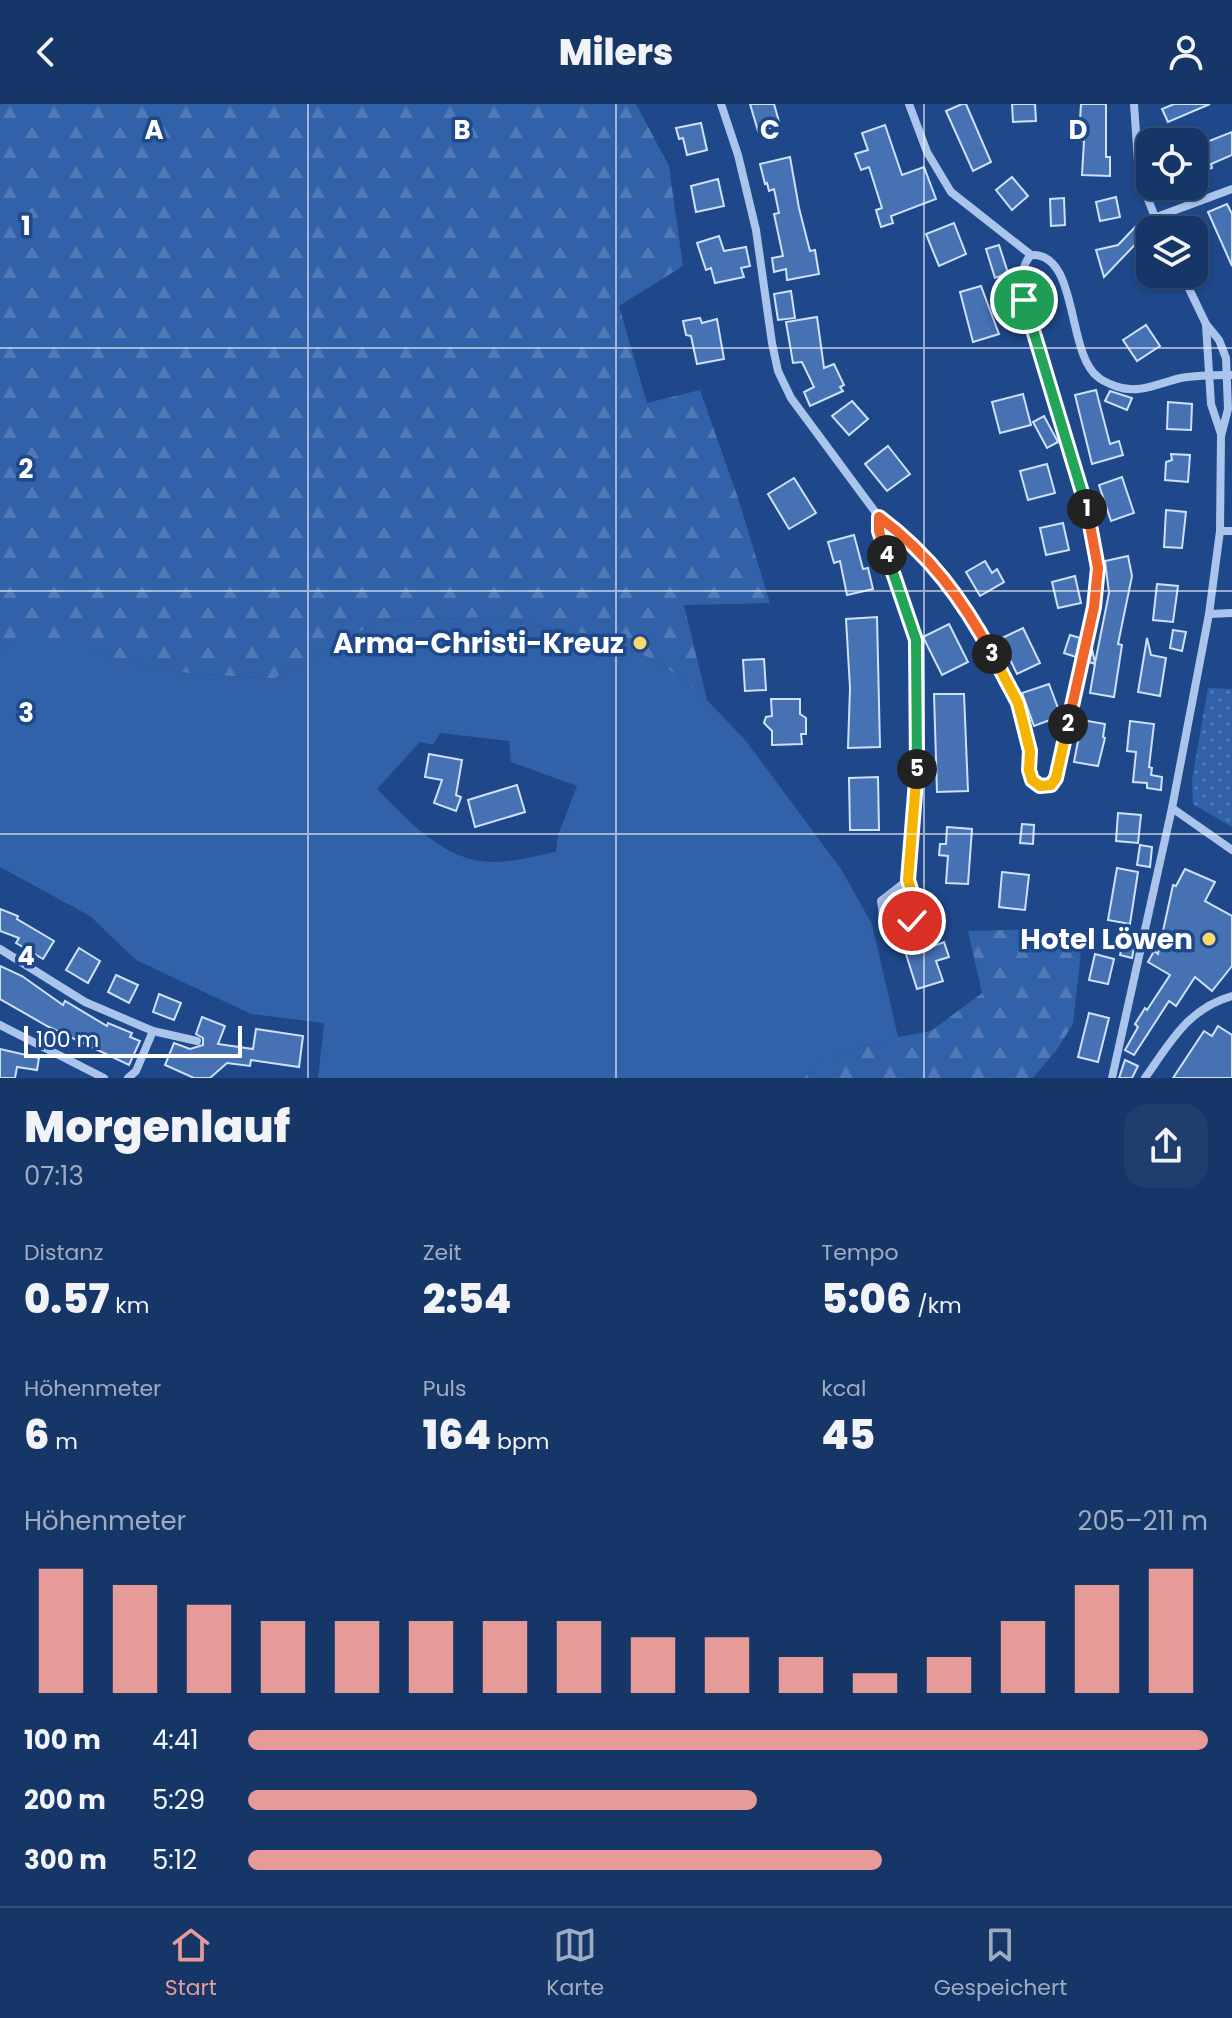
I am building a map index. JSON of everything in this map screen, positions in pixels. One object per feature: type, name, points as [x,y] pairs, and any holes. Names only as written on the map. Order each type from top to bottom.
[{"type":"street","points":[[721,104],[738,155],[756,230],[778,371],[791,398],[879,517],[897,530],[948,581],[966,607],[1018,703],[1030,751],[1029,770],[1032,780],[1040,786],[1051,785],[1056,778],[1094,607],[1098,568],[1083,492],[1024,300],[1022,276],[1025,262],[1031,255]]},
{"type":"street","points":[[909,104],[927,152],[951,192],[1031,255],[1049,258],[1058,267],[1084,352],[1096,376],[1117,387],[1134,390],[1183,378],[1230,375]]},
{"type":"street","points":[[1134,104],[1139,176],[1153,216]]},
{"type":"street","points":[[1159,216],[1232,189]]},
{"type":"street","points":[[1112,1078],[1172,808],[1209,614],[1220,531],[1221,436],[1228,409],[1230,375],[1219,340],[1206,324],[1189,288]]},
{"type":"street","points":[[1206,324],[1211,404],[1221,436]]},
{"type":"street","points":[[1221,459],[1232,459]]},
{"type":"street","points":[[879,517],[883,545],[916,640],[918,748],[908,880],[918,911],[912,921],[893,922],[883,915],[881,901],[908,880]]},
{"type":"street","points":[[1220,531],[1232,531]]},
{"type":"street","points":[[1209,614],[1232,613]]},
{"type":"street","points":[[1172,808],[1232,850]]},
{"type":"street","points":[[0,949],[85,1002],[153,1031],[197,1041]]},
{"type":"street","points":[[1145,1078],[1196,1012],[1217,1000],[1232,996]]},
{"type":"street","points":[[0,1025],[104,1078]]},
{"type":"street","points":[[128,1078],[136,1071],[153,1031]]},
{"type":"green space","points":[[0,104],[636,104],[669,166],[683,266],[619,306],[647,403],[700,390],[770,603],[684,605],[707,700],[662,664],[605,637],[490,617],[379,621],[273,679],[163,671],[21,632],[0,651]]},
{"type":"green space","points":[[490,617],[605,637],[662,664],[707,700],[746,741],[841,869],[872,924],[898,1037],[820,1060],[804,1078],[318,1078],[324,1023],[251,1014],[136,960],[90,916],[0,867],[0,651],[21,631],[163,671],[273,679],[379,621]],"holes":[[[440,733],[509,741],[511,762],[577,786],[558,835],[556,852],[488,862],[456,854],[427,836],[377,789],[420,742],[433,745]]]},
{"type":"green space","points":[[1208,688],[1232,689],[1232,827],[1193,804],[1192,780]]},
{"type":"green space","points":[[1036,929],[1081,951],[1073,1024],[1033,1078],[804,1078],[820,1060],[898,1037],[931,1031],[982,993],[968,931]]},
{"type":"building","points":[[750,104],[774,104],[780,125],[758,131]]},
{"type":"building","points":[[966,104],[991,162],[973,171],[946,111]]},
{"type":"building","points":[[1012,104],[1035,104],[1036,121],[1013,122]]},
{"type":"building","points":[[1081,104],[1106,104],[1106,157],[1110,157],[1110,176],[1082,175],[1084,141],[1074,141],[1074,120],[1080,120]]},
{"type":"building","points":[[1174,104],[1210,104],[1168,122],[1162,109]]},
{"type":"building","points":[[701,123],[707,150],[687,155],[683,138],[679,139],[676,128]]},
{"type":"building","points":[[885,125],[902,175],[924,167],[936,199],[891,216],[893,223],[881,227],[876,210],[882,208],[869,167],[861,170],[855,154],[868,150],[862,133]]},
{"type":"building","points":[[1232,132],[1232,155],[1211,164],[1212,168],[1208,170],[1208,141]]},
{"type":"building","points":[[790,157],[799,208],[810,251],[815,250],[819,274],[787,280],[786,269],[774,272],[772,258],[783,256],[774,214],[779,213],[774,189],[769,191],[765,184],[760,164]]},
{"type":"building","points":[[1012,177],[1028,196],[1012,210],[996,190]]},
{"type":"building","points":[[718,179],[724,206],[696,212],[691,186]]},
{"type":"building","points":[[1116,197],[1120,217],[1100,221],[1096,202]]},
{"type":"building","points":[[1064,198],[1065,225],[1051,226],[1050,199]]},
{"type":"building","points":[[1227,204],[1232,214],[1232,266],[1208,212]]},
{"type":"building","points":[[954,223],[966,254],[939,266],[926,234]]},
{"type":"building","points":[[1136,226],[1136,244],[1104,277],[1096,250],[1118,245]]},
{"type":"building","points":[[719,236],[724,251],[746,247],[750,266],[741,268],[744,277],[715,283],[711,268],[706,270],[697,243]]},
{"type":"building","points":[[999,245],[1008,273],[995,278],[986,249]]},
{"type":"building","points":[[981,286],[999,334],[973,342],[960,292]]},
{"type":"building","points":[[791,291],[795,318],[778,320],[774,294]]},
{"type":"building","points":[[817,317],[824,368],[834,364],[844,385],[840,387],[843,391],[810,406],[804,392],[814,387],[802,362],[793,363],[786,322]]},
{"type":"building","points":[[700,318],[702,323],[717,319],[724,359],[697,364],[691,336],[686,335],[683,321]]},
{"type":"building","points":[[1146,325],[1160,346],[1137,361],[1123,340]]},
{"type":"building","points":[[1096,390],[1110,444],[1119,441],[1123,455],[1092,464],[1075,395]]},
{"type":"building","points":[[1110,391],[1132,398],[1127,410],[1105,401]]},
{"type":"building","points":[[1023,394],[1031,425],[1000,433],[992,402]]},
{"type":"building","points":[[852,401],[868,419],[849,435],[832,416]]},
{"type":"building","points":[[1168,402],[1192,404],[1191,430],[1167,429]]},
{"type":"building","points":[[1044,416],[1058,442],[1047,448],[1033,422]]},
{"type":"building","points":[[888,446],[910,474],[887,491],[865,464]]},
{"type":"building","points":[[1171,454],[1190,455],[1188,482],[1165,480],[1166,462],[1172,460]]},
{"type":"building","points":[[1047,464],[1055,493],[1028,500],[1020,471]]},
{"type":"building","points":[[1122,477],[1134,513],[1111,521],[1099,485]]},
{"type":"building","points":[[794,478],[816,513],[789,529],[768,494]]},
{"type":"building","points":[[1166,510],[1186,512],[1182,548],[1164,547]]},
{"type":"building","points":[[1063,523],[1069,550],[1046,555],[1040,528]]},
{"type":"building","points":[[854,535],[863,569],[868,568],[873,589],[847,595],[840,561],[834,563],[828,542]]},
{"type":"building","points":[[1128,556],[1132,576],[1118,644],[1122,645],[1114,697],[1090,693],[1095,664],[1089,662],[1092,649],[1095,663],[1109,593],[1105,561]]},
{"type":"building","points":[[985,561],[992,573],[997,569],[1004,582],[980,596],[966,572]]},
{"type":"building","points":[[1075,576],[1081,603],[1058,608],[1052,582]]},
{"type":"building","points":[[1157,584],[1178,586],[1173,622],[1153,620]]},
{"type":"building","points":[[877,617],[880,747],[848,748],[850,688],[846,619]]},
{"type":"building","points":[[949,624],[968,662],[942,675],[923,637]]},
{"type":"building","points":[[1023,628],[1040,663],[1017,674],[1000,639]]},
{"type":"building","points":[[1173,630],[1186,632],[1182,651],[1170,648]]},
{"type":"building","points":[[1070,635],[1080,638],[1076,657],[1064,653]]},
{"type":"building","points":[[1147,638],[1151,655],[1166,658],[1160,696],[1138,692]]},
{"type":"building","points":[[764,659],[766,690],[745,691],[743,660]]},
{"type":"building","points":[[1049,684],[1061,716],[1034,726],[1022,693]]},
{"type":"building","points":[[934,694],[964,694],[968,791],[937,792]]},
{"type":"building","points":[[771,699],[800,699],[800,714],[806,718],[806,734],[801,734],[802,744],[772,745],[772,731],[764,723],[766,717],[772,716]]},
{"type":"building","points":[[1082,720],[1105,724],[1098,766],[1074,762]]},
{"type":"building","points":[[1130,721],[1154,724],[1149,767],[1152,768],[1151,775],[1162,777],[1161,790],[1147,788],[1147,783],[1133,782],[1136,752],[1127,751]]},
{"type":"building","points":[[429,754],[462,760],[456,795],[461,797],[456,811],[434,803],[442,780],[425,777]]},
{"type":"building","points":[[878,777],[879,830],[850,830],[849,778]]},
{"type":"building","points":[[517,785],[525,812],[475,827],[468,800]]},
{"type":"building","points":[[1118,813],[1141,815],[1138,843],[1116,841]]},
{"type":"building","points":[[1022,824],[1034,825],[1033,844],[1020,843]]},
{"type":"building","points":[[947,827],[972,829],[968,884],[946,883],[948,856],[939,855],[940,844],[946,844]]},
{"type":"building","points":[[1140,845],[1152,847],[1150,867],[1137,865]]},
{"type":"building","points":[[1117,868],[1138,872],[1130,924],[1108,920]]},
{"type":"building","points":[[1185,869],[1215,882],[1205,901],[1232,916],[1232,966],[1212,991],[1195,977],[1176,1006],[1169,1001],[1134,1055],[1125,1050],[1138,1027],[1135,1024],[1170,975],[1148,962],[1154,951],[1158,954],[1173,885],[1176,886]]},
{"type":"building","points":[[1002,872],[1029,875],[1025,910],[999,907]]},
{"type":"building","points":[[0,909],[18,916],[17,919],[54,941],[43,959],[16,943],[19,938],[0,931]]},
{"type":"building","points":[[1126,930],[1137,933],[1132,958],[1120,955]]},
{"type":"building","points":[[928,940],[931,947],[944,942],[949,957],[936,961],[943,981],[917,989],[904,948]]},
{"type":"building","points":[[79,948],[100,961],[88,983],[66,970]]},
{"type":"building","points":[[1095,954],[1114,959],[1108,984],[1089,980]]},
{"type":"building","points":[[0,966],[22,976],[63,1005],[65,1001],[107,1026],[108,1023],[132,1033],[130,1037],[140,1041],[129,1065],[47,1026],[0,999]]},
{"type":"building","points":[[116,975],[138,985],[129,1003],[108,992]]},
{"type":"building","points":[[159,994],[181,1003],[174,1020],[153,1012]]},
{"type":"building","points":[[1089,1013],[1109,1018],[1098,1062],[1078,1057]]},
{"type":"building","points":[[202,1017],[225,1026],[218,1044],[253,1049],[256,1029],[303,1036],[299,1067],[251,1060],[250,1066],[227,1063],[210,1078],[194,1078],[165,1065],[174,1043],[190,1049],[203,1045],[203,1038],[196,1034]]},
{"type":"building","points":[[1218,1026],[1232,1035],[1232,1078],[1173,1078],[1204,1031],[1212,1036]]},
{"type":"building","points":[[0,1049],[39,1058],[37,1070],[17,1067],[15,1078],[0,1078]]},
{"type":"building","points":[[1125,1060],[1138,1066],[1132,1078],[1119,1078]]},
{"type":"place","name":"Arma-Christi-Kreuz","points":[[640,643]]},
{"type":"place","name":"Hotel Löwen","points":[[1209,939]]},
{"type":"route","points":[[912,921],[918,911],[908,880],[918,748],[916,640],[883,545],[879,517],[897,530],[948,581],[966,607],[1018,703],[1030,751],[1029,770],[1032,780],[1040,786],[1051,785],[1056,778],[1094,607],[1098,568],[1083,492],[1024,300]]}]
